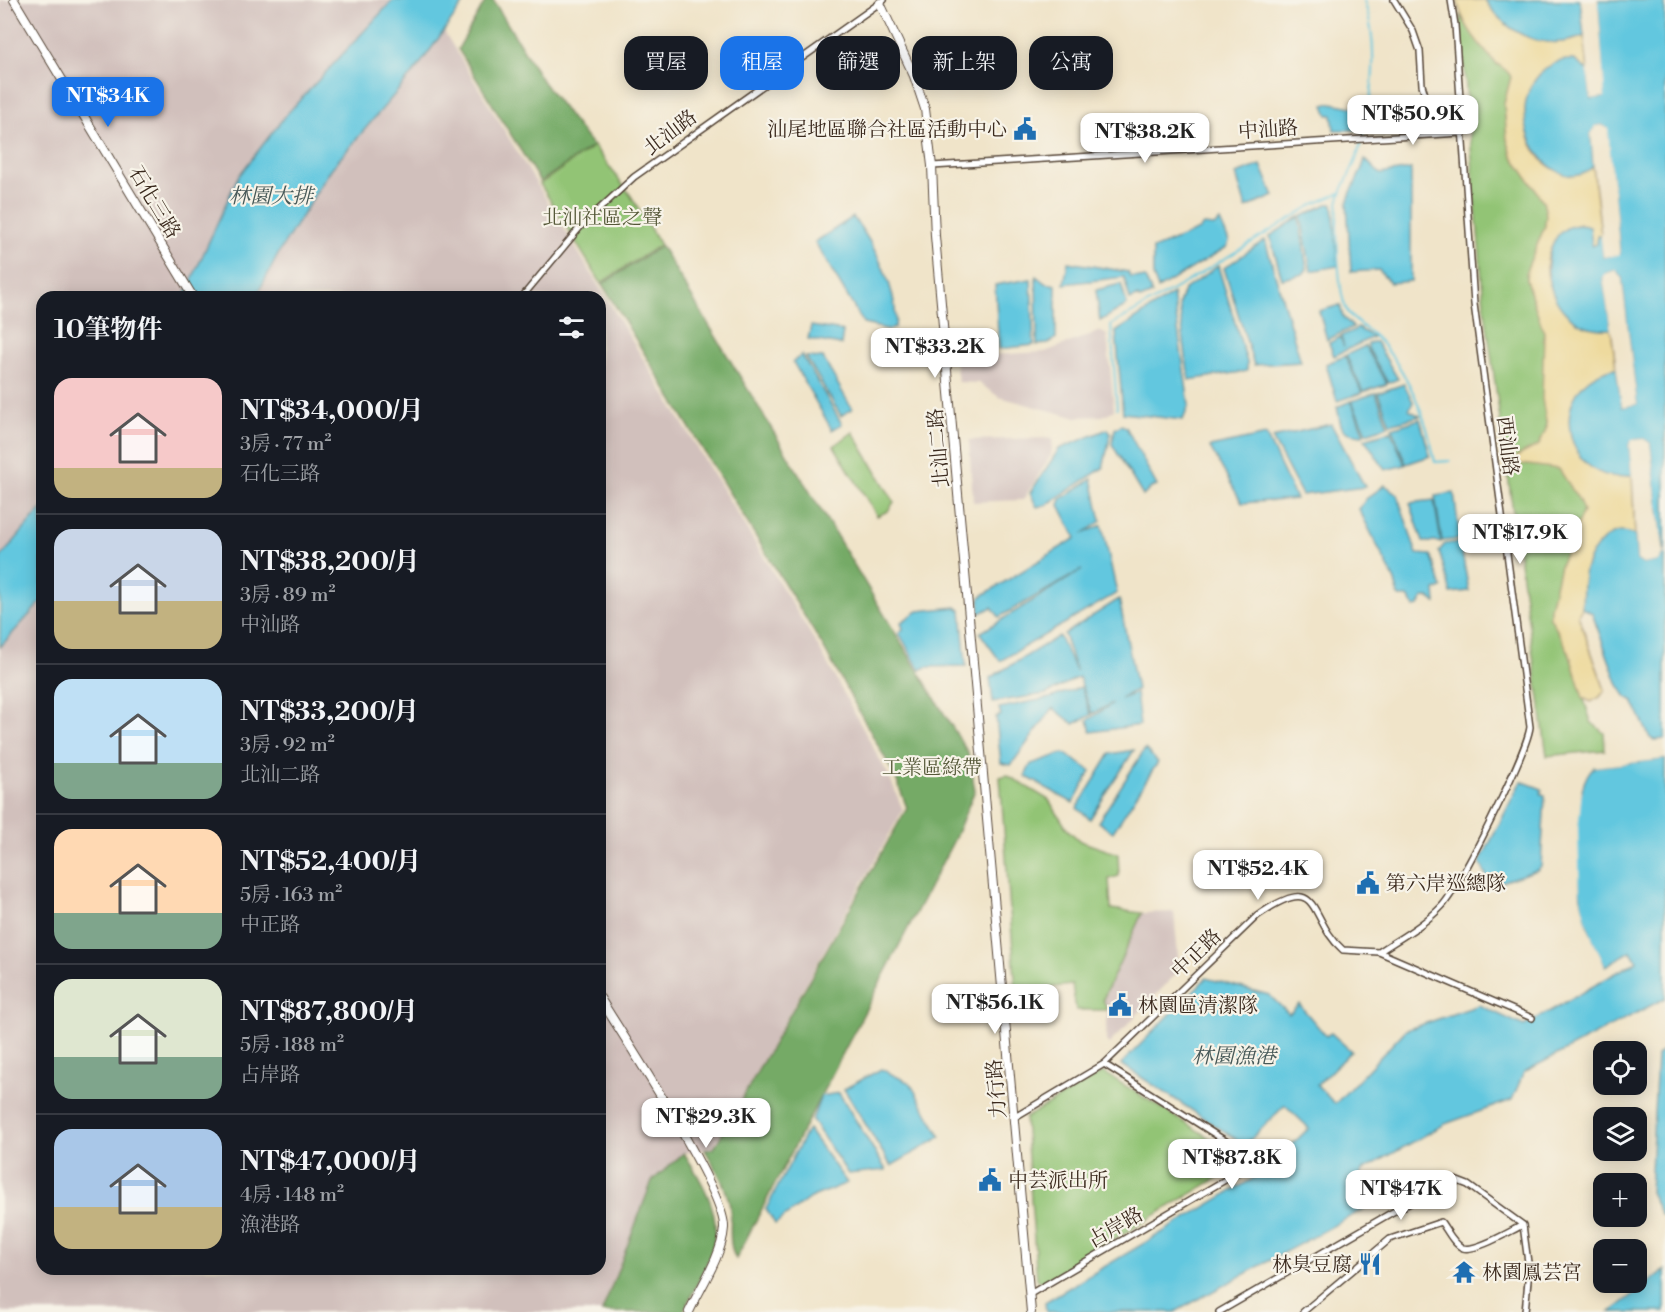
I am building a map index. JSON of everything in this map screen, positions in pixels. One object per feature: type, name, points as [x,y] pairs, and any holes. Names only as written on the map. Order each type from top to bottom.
[{"type":"street","name":"石化三路","points":[[15,0],[189,291]]},
{"type":"street","points":[[1394,0],[1413,31],[1420,51],[1422,85],[1432,117],[1431,133]]},
{"type":"street","name":"西汕路","points":[[1379,952],[1431,916],[1451,894],[1529,738],[1530,727],[1474,304],[1455,25],[1451,0]]},
{"type":"street","name":"北汕二路","points":[[882,1],[921,92],[932,166],[935,236],[983,756]]},
{"type":"street","name":"北汕路","points":[[527,291],[600,206],[634,177],[882,1]]},
{"type":"street","points":[[1432,117],[1461,116]]},
{"type":"street","name":"中汕路","points":[[932,166],[1431,133],[1461,133]]},
{"type":"street","name":"力行路","points":[[983,756],[1031,1312]]},
{"type":"street","name":"中正路","points":[[1015,1117],[1104,1064],[1257,916],[1282,899],[1296,896],[1307,898],[1343,950],[1379,952],[1532,1018]]},
{"type":"street","points":[[606,1008],[701,1165],[718,1202],[724,1226],[720,1248],[689,1312]]},
{"type":"street","name":"占岸路","points":[[1030,1294],[1242,1170],[1246,1164],[1246,1156],[1232,1145],[1104,1064]]},
{"type":"street","points":[[1219,1312],[1371,1224],[1455,1180],[1468,1185],[1523,1225],[1529,1270],[1525,1309]]},
{"type":"street","points":[[1303,1312],[1378,1248],[1405,1234],[1441,1222],[1457,1244],[1469,1248],[1523,1225]]},
{"type":"shaded area","points":[[0,0],[425,0],[602,291],[36,291],[36,1275],[606,1275],[606,298],[819,648],[890,778],[903,810],[713,1149],[684,1153],[652,1181],[601,1312],[0,1312]]},
{"type":"shaded area","points":[[1100,331],[1107,335],[1114,410],[1103,416],[1074,417],[999,397],[979,383],[958,382],[955,357],[1045,352]]},
{"type":"shaded area","points":[[1053,438],[1051,455],[1023,500],[973,502],[969,440]]},
{"type":"shaded area","points":[[1174,912],[1179,966],[1176,974],[1109,1044],[1106,1041],[1107,1010],[1103,999],[1142,913]]},
{"type":"green space","points":[[486,0],[493,0],[543,82],[593,146],[540,182],[458,49]]},
{"type":"green space","points":[[1460,16],[1496,64],[1506,69],[1511,77],[1504,104],[1507,139],[1512,155],[1543,201],[1546,214],[1545,226],[1527,269],[1526,280],[1544,332],[1546,431],[1539,445],[1513,463],[1559,468],[1581,503],[1583,511],[1560,566],[1550,617],[1569,652],[1591,722],[1604,733],[1605,750],[1547,756],[1484,304]]},
{"type":"green space","name":"北汕社區之聲","points":[[594,146],[631,196],[660,245],[601,283],[540,184]]},
{"type":"green space","name":"工業區綠帶","points":[[661,246],[968,753],[975,790],[955,838],[736,1259],[731,1241],[730,1207],[726,1191],[705,1150],[714,1148],[907,808],[895,776],[822,645],[602,284]]},
{"type":"green space","points":[[853,432],[894,502],[888,511],[877,516],[834,446]]},
{"type":"green space","points":[[1007,775],[1049,800],[1067,829],[1080,841],[1118,854],[1119,876],[1109,879],[1111,909],[1142,913],[1103,999],[1107,1010],[1076,1010],[1072,985],[1016,991],[1000,777]]},
{"type":"green space","points":[[1103,1072],[1234,1153],[1241,1164],[1043,1282],[1037,1280],[1025,1118]]},
{"type":"green space","points":[[684,1153],[709,1198],[715,1232],[705,1267],[683,1312],[602,1312],[652,1181]]},
{"type":"sand","points":[[1457,0],[1485,0],[1494,12],[1515,31],[1541,41],[1569,41],[1584,36],[1588,71],[1575,60],[1540,74],[1531,87],[1526,103],[1526,120],[1529,137],[1536,152],[1546,164],[1560,171],[1576,172],[1588,170],[1593,166],[1601,235],[1597,236],[1598,244],[1591,246],[1580,224],[1561,234],[1550,249],[1547,267],[1550,285],[1559,302],[1573,317],[1590,326],[1611,329],[1616,368],[1592,378],[1577,393],[1570,413],[1571,433],[1578,452],[1591,467],[1609,476],[1632,475],[1635,536],[1632,534],[1607,537],[1594,552],[1585,571],[1582,608],[1578,615],[1605,690],[1600,697],[1591,702],[1583,698],[1569,652],[1550,617],[1560,566],[1583,511],[1579,500],[1559,469],[1513,463],[1512,459],[1539,445],[1547,427],[1542,399],[1544,332],[1526,280],[1527,269],[1545,226],[1546,214],[1543,201],[1512,155],[1507,139],[1504,104],[1511,77],[1471,33],[1462,17]]},
{"type":"water","name":"林園大排","points":[[393,0],[466,0],[418,67],[331,169],[281,249],[259,291],[187,291],[238,177],[285,116]]},
{"type":"water","points":[[1485,0],[1580,0],[1584,36],[1569,41],[1555,42],[1528,37],[1515,31],[1504,22]]},
{"type":"water","points":[[1598,0],[1665,0],[1665,739],[1654,740],[1650,738],[1633,701],[1626,697],[1618,685],[1592,613],[1582,608],[1583,579],[1588,562],[1597,546],[1611,535],[1618,532],[1635,536],[1637,560],[1643,564],[1659,561],[1664,553],[1650,443],[1644,439],[1632,440],[1629,445],[1632,475],[1609,476],[1591,467],[1577,452],[1570,433],[1570,412],[1577,393],[1592,377],[1616,368],[1622,407],[1637,404],[1622,278],[1616,270],[1605,274],[1603,278],[1611,329],[1584,325],[1565,313],[1553,294],[1548,273],[1550,253],[1557,236],[1571,226],[1590,227],[1592,246],[1597,244],[1597,235],[1601,235],[1603,257],[1620,254],[1607,129],[1602,125],[1597,126],[1591,133],[1593,166],[1579,175],[1564,174],[1549,166],[1537,151],[1528,133],[1525,113],[1529,92],[1541,73],[1560,61],[1574,60],[1588,71],[1591,99],[1604,97]]},
{"type":"water","points":[[1332,103],[1362,109],[1361,130],[1334,130],[1332,115],[1328,115],[1324,105]]},
{"type":"water","points":[[1365,159],[1380,174],[1411,169],[1411,281],[1390,283],[1379,270],[1351,272],[1347,204]]},
{"type":"water","points":[[1261,165],[1274,196],[1246,208],[1236,174]]},
{"type":"water","points":[[1327,204],[1333,204],[1338,266],[1311,271],[1301,217]]},
{"type":"water","points":[[853,217],[884,269],[894,299],[895,327],[890,330],[864,324],[815,242]]},
{"type":"water","points":[[1299,217],[1307,269],[1303,274],[1282,279],[1270,236]]},
{"type":"water","points":[[1220,221],[1229,241],[1227,247],[1158,289],[1153,276],[1153,249],[1199,230],[1203,225],[1214,226]]},
{"type":"water","points":[[1265,240],[1301,362],[1254,365],[1224,268]]},
{"type":"water","points":[[1068,262],[1128,272],[1130,277],[1145,278],[1152,294],[1130,300],[1124,277],[1064,284]]},
{"type":"water","points":[[1218,266],[1247,362],[1247,371],[1189,380],[1179,304],[1184,290]]},
{"type":"water","points":[[1036,276],[1045,283],[1056,285],[1056,338],[1048,344],[1037,345]]},
{"type":"water","points":[[1031,279],[1034,345],[999,349],[995,285]]},
{"type":"water","points":[[1121,284],[1127,305],[1100,321],[1096,290]]},
{"type":"water","points":[[1173,294],[1189,405],[1183,420],[1123,413],[1116,332]]},
{"type":"water","points":[[1340,305],[1343,317],[1353,327],[1327,340],[1319,311]]},
{"type":"water","points":[[811,326],[843,331],[841,345],[808,339]]},
{"type":"water","points":[[1358,328],[1373,337],[1334,356],[1329,343],[1340,337],[1344,347],[1341,336]]},
{"type":"water","points":[[1376,342],[1398,379],[1388,383],[1368,348],[1368,344]]},
{"type":"water","points":[[1365,346],[1387,384],[1363,392],[1346,355]]},
{"type":"water","points":[[802,355],[842,424],[832,430],[793,362]]},
{"type":"water","points":[[1345,356],[1362,393],[1337,401],[1326,364]]},
{"type":"water","points":[[806,357],[823,358],[852,409],[841,416]]},
{"type":"water","points":[[1404,384],[1413,402],[1409,410],[1420,416],[1390,424],[1378,393]]},
{"type":"water","points":[[1376,393],[1388,426],[1366,433],[1352,401]]},
{"type":"water","points":[[1351,401],[1364,434],[1362,435],[1349,433],[1341,425],[1337,407]]},
{"type":"water","points":[[1420,419],[1430,456],[1406,464],[1392,428]]},
{"type":"water","points":[[1331,424],[1365,487],[1302,495],[1272,438]]},
{"type":"water","points":[[1121,425],[1126,427],[1157,486],[1151,488],[1143,496],[1112,444],[1115,429]]},
{"type":"water","points":[[1108,429],[1111,433],[1103,468],[1046,505],[1037,507],[1030,493],[1059,449]]},
{"type":"water","points":[[1391,431],[1405,465],[1385,470],[1365,439]]},
{"type":"water","points":[[1266,435],[1296,499],[1242,503],[1210,447]]},
{"type":"water","points":[[1092,479],[1101,521],[1082,534],[1102,525],[1117,593],[1000,661],[980,633],[1082,570],[999,617],[992,607],[979,614],[980,597],[1076,538],[1059,505],[1061,499]]},
{"type":"water","points":[[1385,485],[1397,494],[1417,554],[1431,555],[1442,588],[1435,590],[1436,603],[1429,598],[1423,598],[1419,606],[1415,607],[1408,597],[1399,597],[1395,581],[1359,509],[1366,499]]},
{"type":"water","points":[[1454,493],[1460,539],[1442,541],[1435,496]]},
{"type":"water","points":[[1434,500],[1441,542],[1423,542],[1410,503]]},
{"type":"water","points":[[36,515],[36,608],[0,647],[0,558]]},
{"type":"water","points":[[1460,542],[1469,591],[1451,593],[1439,551],[1445,544]]},
{"type":"water","points":[[1119,599],[1137,689],[1120,699],[1136,693],[1140,725],[1091,732],[1088,720],[1113,703],[1092,714],[1079,677],[1046,694],[993,702],[990,678],[1059,636],[1076,671],[1064,634]]},
{"type":"water","points":[[956,607],[961,610],[966,666],[927,667],[920,670],[899,633],[903,629],[901,622],[918,611]]},
{"type":"water","points":[[1081,687],[1091,715],[1074,724],[1053,708],[1011,765],[1001,763],[996,717],[1001,715],[999,708],[1050,698]]},
{"type":"water","points":[[1145,749],[1158,762],[1113,832],[1098,822]]},
{"type":"water","points":[[1134,750],[1090,819],[1077,808],[1110,754]]},
{"type":"water","points":[[1064,753],[1091,771],[1073,803],[1025,776],[1031,764]]},
{"type":"water","name":"林園漁港","points":[[1665,759],[1665,998],[1524,1072],[1512,1100],[1445,1124],[1363,1170],[1359,1181],[1375,1203],[1175,1312],[1046,1312],[1045,1302],[1264,1172],[1309,1128],[1285,1105],[1245,1145],[1121,1064],[1206,978],[1269,995],[1289,1014],[1299,1004],[1326,1036],[1331,1033],[1351,1051],[1317,1085],[1335,1104],[1406,1030],[1479,1005],[1524,1026],[1637,961],[1631,951],[1605,966],[1591,937],[1584,914],[1578,875],[1579,812],[1587,777],[1594,767]]},
{"type":"water","points":[[1521,781],[1542,789],[1541,794],[1545,795],[1541,866],[1537,870],[1486,887],[1489,882],[1480,862]]},
{"type":"water","points":[[1665,1048],[1665,1215],[1661,1215],[1650,1192],[1657,1055]]},
{"type":"water","points":[[881,1069],[910,1083],[941,1137],[891,1166],[844,1089]]},
{"type":"water","points":[[839,1093],[886,1170],[848,1174],[812,1120],[821,1096]]},
{"type":"water","points":[[808,1129],[847,1183],[810,1198],[775,1224],[766,1209]]},
{"type":"water","points":[[1665,1270],[1665,1312],[1610,1312],[1635,1293],[1647,1293],[1647,1284]]},
{"type":"pier","points":[[1595,0],[1598,0],[1605,97],[1591,99],[1587,67],[1591,71],[1593,95],[1602,94]]},
{"type":"pier","points":[[1602,125],[1608,129],[1620,255],[1603,257],[1600,232],[1604,234],[1606,254],[1616,252],[1605,131],[1601,128],[1594,134],[1596,166],[1594,170],[1591,133],[1596,126]]},
{"type":"pier","points":[[1616,270],[1622,279],[1637,404],[1622,407],[1616,365],[1619,367],[1624,404],[1634,402],[1620,280],[1615,274],[1606,278],[1614,329],[1611,332],[1603,278],[1605,274]]},
{"type":"pier","points":[[1644,439],[1650,443],[1664,553],[1659,561],[1643,564],[1637,560],[1635,532],[1638,535],[1640,558],[1643,560],[1657,558],[1661,553],[1647,445],[1643,442],[1632,446],[1635,475],[1632,478],[1629,445],[1632,440]]},
{"type":"pier","points":[[1665,756],[1665,759],[1594,767],[1598,763]]},
{"type":"pier","points":[[1579,790],[1582,790],[1578,830],[1580,896],[1588,928],[1605,966],[1602,968],[1585,928],[1577,897],[1575,830]]},
{"type":"waterway","points":[[1364,0],[1372,39],[1373,78],[1367,118],[1357,157],[1338,206],[1338,252],[1342,296],[1350,315],[1384,346],[1403,373],[1423,416],[1435,462],[1450,461]]},
{"type":"waterway","points":[[1117,408],[1111,325],[1185,283],[1314,204],[1342,192]]},
{"type":"place","name":"汕尾地區聯合社區活動中心","points":[[1025,129]]},
{"type":"place","name":"第六岸巡總隊","points":[[1368,883]]},
{"type":"place","name":"林園區清潔隊","points":[[1120,1005]]},
{"type":"place","name":"中芸派出所","points":[[990,1180]]},
{"type":"place","name":"林臭豆腐","points":[[1370,1264]]},
{"type":"place","name":"林園鳳芸宮","points":[[1464,1272]]}]
